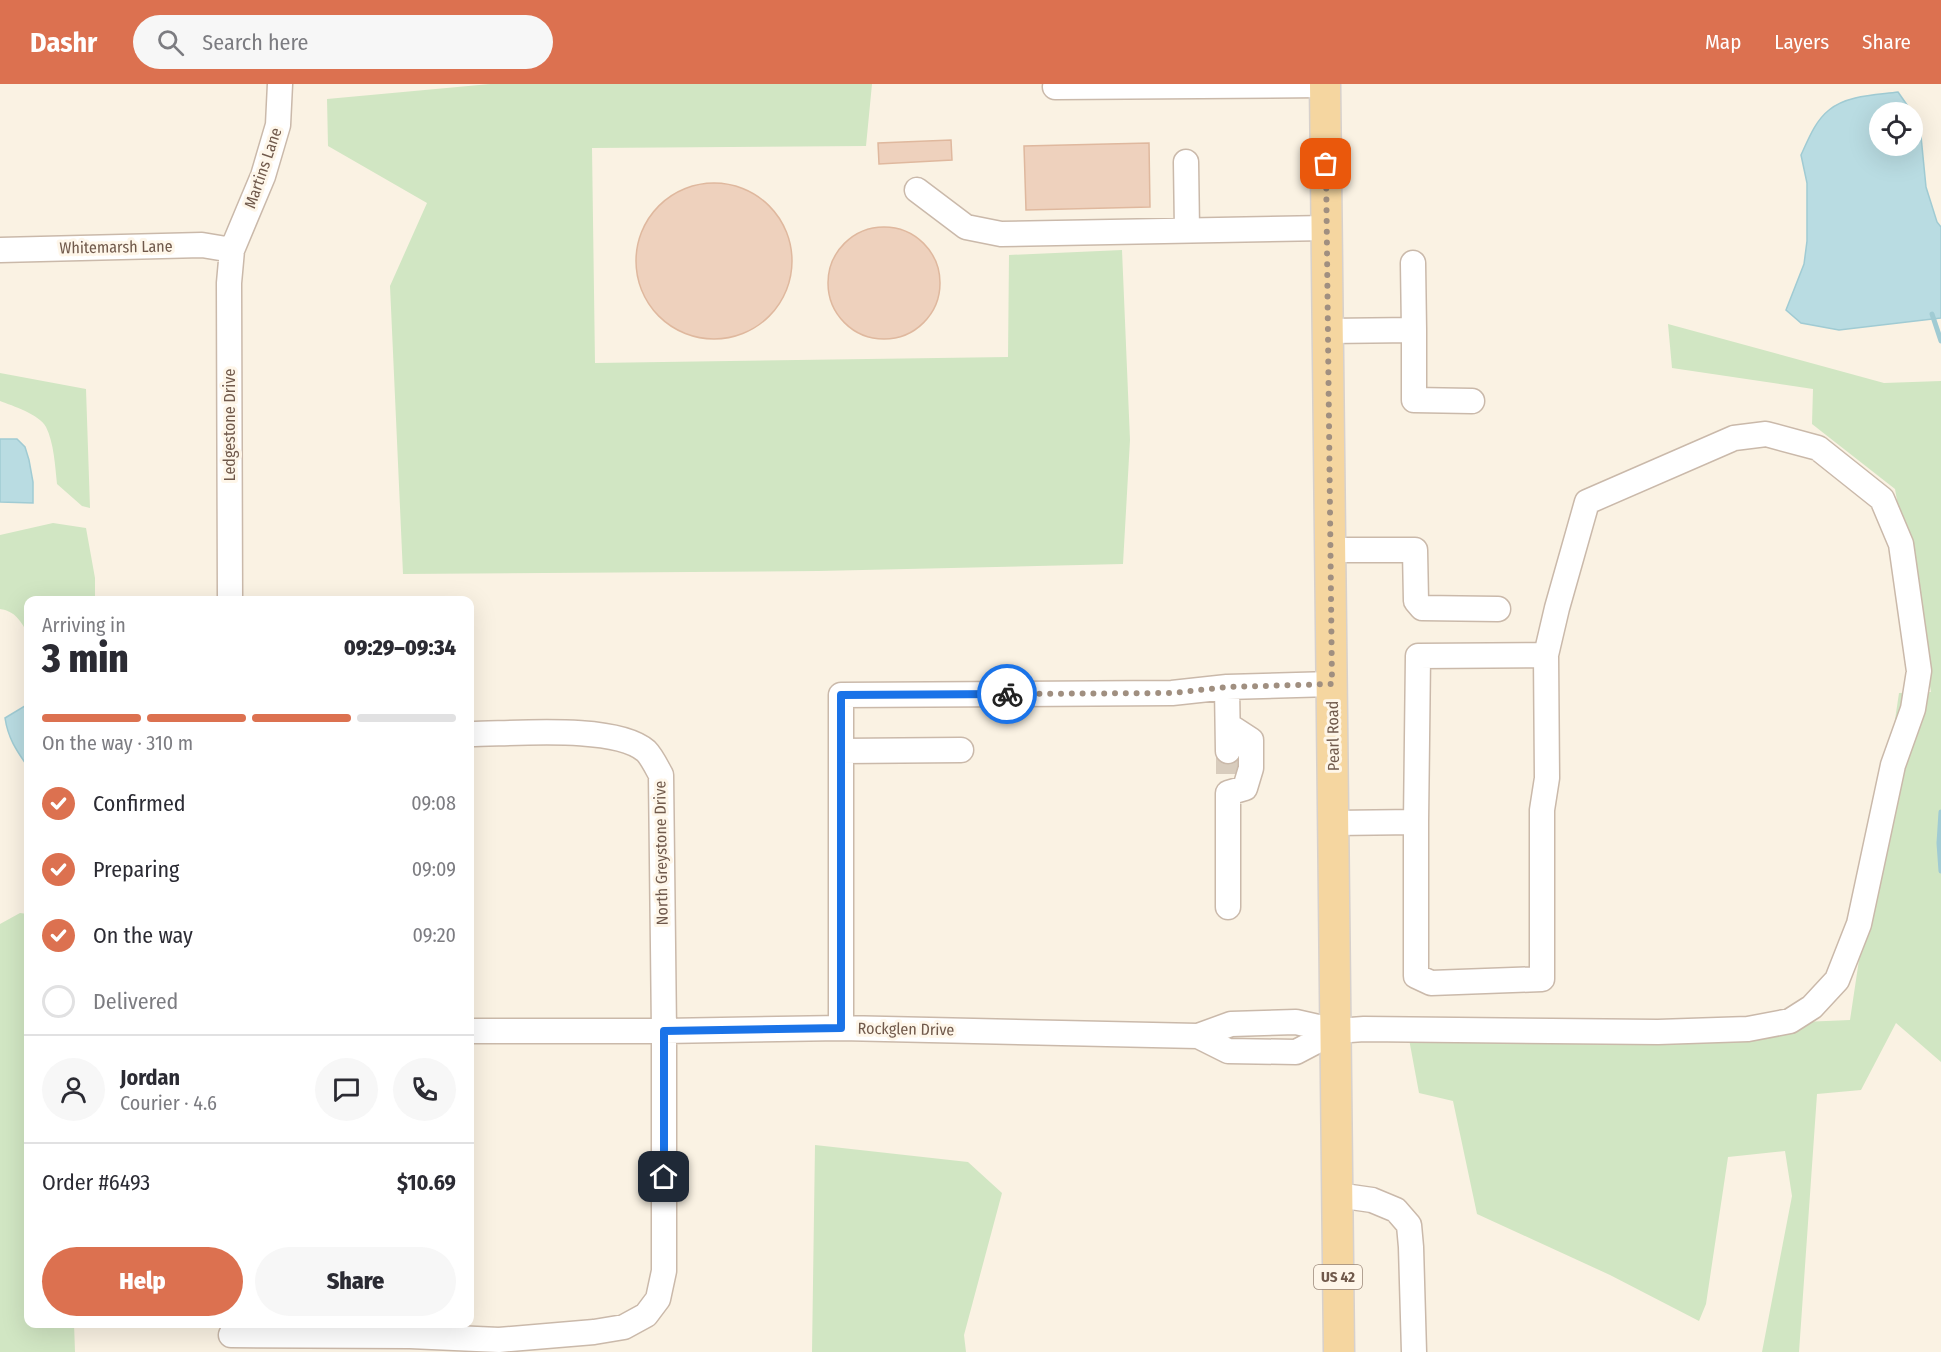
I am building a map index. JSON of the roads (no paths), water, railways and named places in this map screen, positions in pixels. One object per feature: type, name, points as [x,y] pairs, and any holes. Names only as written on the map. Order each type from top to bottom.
[{"type":"main road","name":"Pearl Road","points":[[1325,85],[1339,1352]]},
{"type":"street","name":"Martins Lane","points":[[232,250],[263,176],[278,125],[280,84]]},
{"type":"street","points":[[1055,87],[1325,85]]},
{"type":"street","points":[[1186,162],[1187,230]]},
{"type":"street","points":[[917,190],[966,227],[1001,234],[1327,228]]},
{"type":"street","name":"Whitemarsh Lane","points":[[0,250],[202,245],[232,250]]},
{"type":"street","name":"Ledgestone Drive","points":[[230,596],[229,283],[232,250]]},
{"type":"street","points":[[1413,263],[1414,400],[1472,400]]},
{"type":"street","points":[[1328,331],[1414,330]]},
{"type":"street","name":"Rockglen Drive","points":[[474,1031],[841,1028],[1198,1036],[1230,1024],[1296,1022],[1336,1031],[1364,1029],[1658,1032],[1748,1029],[1790,1021],[1812,1007],[1837,980],[1859,924],[1893,765],[1913,709],[1919,671],[1901,544],[1882,499],[1818,448],[1766,434],[1734,438],[1587,502],[1546,655]]},
{"type":"street","points":[[1331,550],[1415,550],[1416,601],[1422,608],[1498,609]]},
{"type":"street","points":[[1546,655],[1547,778],[1542,810],[1542,979],[1431,983],[1416,976],[1418,656],[1546,655]]},
{"type":"street","points":[[841,1028],[841,695],[1173,693],[1227,687],[1332,684]]},
{"type":"street","points":[[1227,687],[1228,907]]},
{"type":"street","points":[[1228,725],[1251,740],[1251,768],[1245,788],[1228,773]]},
{"type":"street","name":"North Greystone Drive","points":[[231,1337],[398,1336],[499,1340],[624,1327],[646,1315],[658,1299],[664,1270],[661,775],[647,752],[625,739],[585,733],[474,734]]},
{"type":"street","points":[[842,751],[961,750]]},
{"type":"street","points":[[1334,823],[1416,822]]},
{"type":"street","points":[[1337,1195],[1372,1200],[1396,1210],[1408,1225],[1411,1247],[1414,1352]]},
{"type":"water","points":[[1898,92],[1905,102],[1869,102],[1869,156],[1923,156],[1926,187],[1937,222],[1941,227],[1941,318],[1839,330],[1801,323],[1786,310],[1804,264],[1807,241],[1807,183],[1801,155],[1812,131],[1829,110],[1844,101],[1862,96]]},
{"type":"water","points":[[0,439],[17,439],[25,447],[33,482],[33,503],[0,502]]},
{"type":"water","points":[[24,706],[24,761],[13,744],[5,718]]},
{"type":"waterway","points":[[1932,314],[1941,341]]},
{"type":"waterway","points":[[1941,812],[1939,843],[1941,871]]},
{"type":"tunnel","points":[[1228,751],[1228,774]]}]
